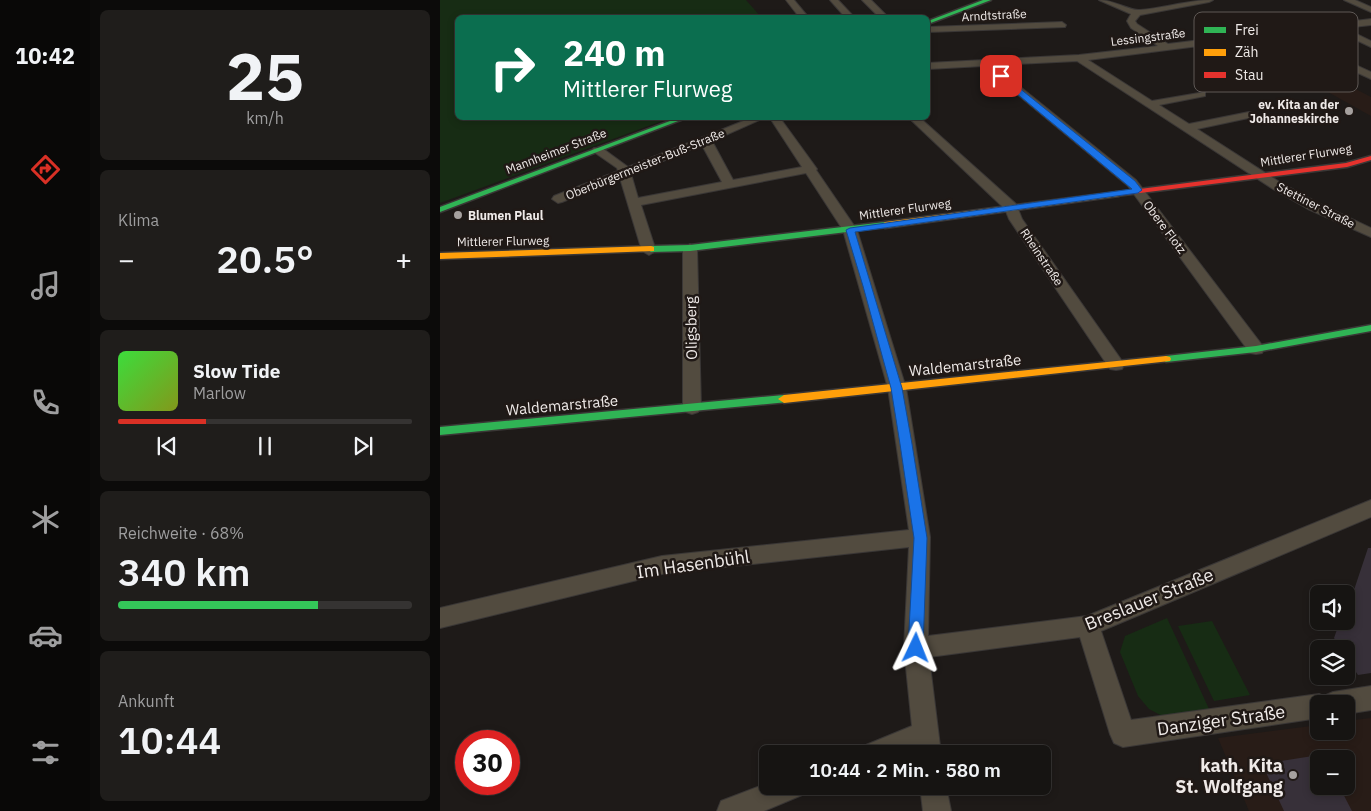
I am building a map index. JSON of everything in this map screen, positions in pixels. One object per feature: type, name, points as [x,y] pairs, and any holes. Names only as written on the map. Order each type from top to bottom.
[{"type":"street","points":[[790,0],[803,15]]},
{"type":"street","points":[[834,0],[848,15]]},
{"type":"street","points":[[866,0],[882,15]]},
{"type":"street","points":[[930,22],[988,0]]},
{"type":"street","points":[[1103,0],[1137,12],[1209,0]]},
{"type":"street","points":[[1348,0],[1371,10]]},
{"type":"street","points":[[1137,12],[1131,21],[1134,26],[1166,47]]},
{"type":"street","name":"Lessingstraße","points":[[1358,23],[1371,22]]},
{"type":"street","name":"Arndtstraße","points":[[930,30],[1062,25]]},
{"type":"street","points":[[1358,38],[1371,44]]},
{"type":"street","name":"Lessingstraße","points":[[930,66],[1079,58],[1194,44]]},
{"type":"street","name":"Stettiner Straße","points":[[1079,58],[1312,206],[1371,233]]},
{"type":"street","name":"Obere Flotz","points":[[986,64],[1132,183],[1256,349]]},
{"type":"street","points":[[1151,104],[1201,94]]},
{"type":"street","points":[[1188,128],[1249,115]]},
{"type":"street","name":"Mannheimer Straße","points":[[440,210],[677,120]]},
{"type":"street","name":"Oberbürgermeister-Buß-Straße","points":[[558,199],[754,120]]},
{"type":"street","points":[[777,120],[850,230],[897,388],[920,538],[916,648],[927,744]]},
{"type":"street","name":"Rheinstraße","points":[[916,120],[1011,207],[1016,219],[1116,365]]},
{"type":"street","points":[[705,139],[729,184]]},
{"type":"street","points":[[598,150],[622,166],[650,251]]},
{"type":"street","name":"Mittlerer Flurweg","points":[[440,256],[650,251],[690,248],[850,230],[1138,190],[1347,165],[1371,158]]},
{"type":"street","points":[[635,202],[811,169]]},
{"type":"street","name":"Oligsberg","points":[[690,248],[692,408]]},
{"type":"street","name":"Waldemarstraße","points":[[440,431],[897,388],[1116,365],[1256,349],[1371,328]]},
{"type":"street","name":"Breslauer Straße","points":[[916,648],[1088,626],[1371,508]]},
{"type":"street","name":"Im Hasenbühl","points":[[440,618],[662,565],[920,538]]},
{"type":"street","name":"Danziger Straße","points":[[1088,626],[1123,734],[1310,707]]},
{"type":"street","points":[[1355,701],[1371,698]]},
{"type":"street","points":[[731,811],[771,795]]},
{"type":"street","points":[[935,795],[938,811]]},
{"type":"shaded area","points":[[1358,90],[1371,97],[1371,116],[1328,92],[1358,92]]},
{"type":"shaded area","points":[[1371,718],[1371,811],[1249,811],[1218,738],[1310,726],[1310,740],[1355,740],[1355,720]]},
{"type":"green space","points":[[440,0],[746,0],[759,15],[455,15],[455,120],[665,120],[440,203]]},
{"type":"green space","points":[[1167,618],[1210,711],[1166,718],[1149,709],[1138,696],[1120,652],[1125,636]]},
{"type":"green space","points":[[1212,621],[1250,695],[1214,701],[1178,626]]},
{"type":"building","points":[[1368,548],[1371,548],[1371,673],[1358,675],[1355,670],[1355,640],[1335,640],[1334,638],[1337,630],[1355,630],[1355,587]]},
{"type":"building","name":"kath. Kita St. Wolfgang","points":[[1310,756],[1310,795],[1344,795],[1352,811],[1284,811],[1262,764]]},
{"type":"traffic: fast","points":[[930,22],[988,0]]},
{"type":"traffic: fast","points":[[440,210],[678,120]]},
{"type":"traffic: fast","points":[[651,249],[690,248],[885,225]]},
{"type":"traffic: fast","points":[[1166,359],[1256,349],[1371,328]]},
{"type":"traffic: fast","points":[[440,431],[784,399]]},
{"type":"traffic: slow","points":[[885,225],[1116,194]]},
{"type":"traffic: slow","points":[[440,256],[651,249]]},
{"type":"traffic: slow","points":[[784,399],[1166,359]]},
{"type":"traffic: jam","points":[[1116,194],[1347,165],[1371,158]]},
{"type":"place","name":"ev. Kita an der Johanneskirche","points":[[1349,111]]},
{"type":"place","name":"Blumen Plaul","points":[[458,215]]},
{"type":"place","name":"kath. Kita St. Wolfgang","points":[[1293,775]]},
{"type":"route","points":[[916,648],[920,538],[906,444],[897,388],[850,230],[1138,190],[1132,183],[1001,76]]}]
